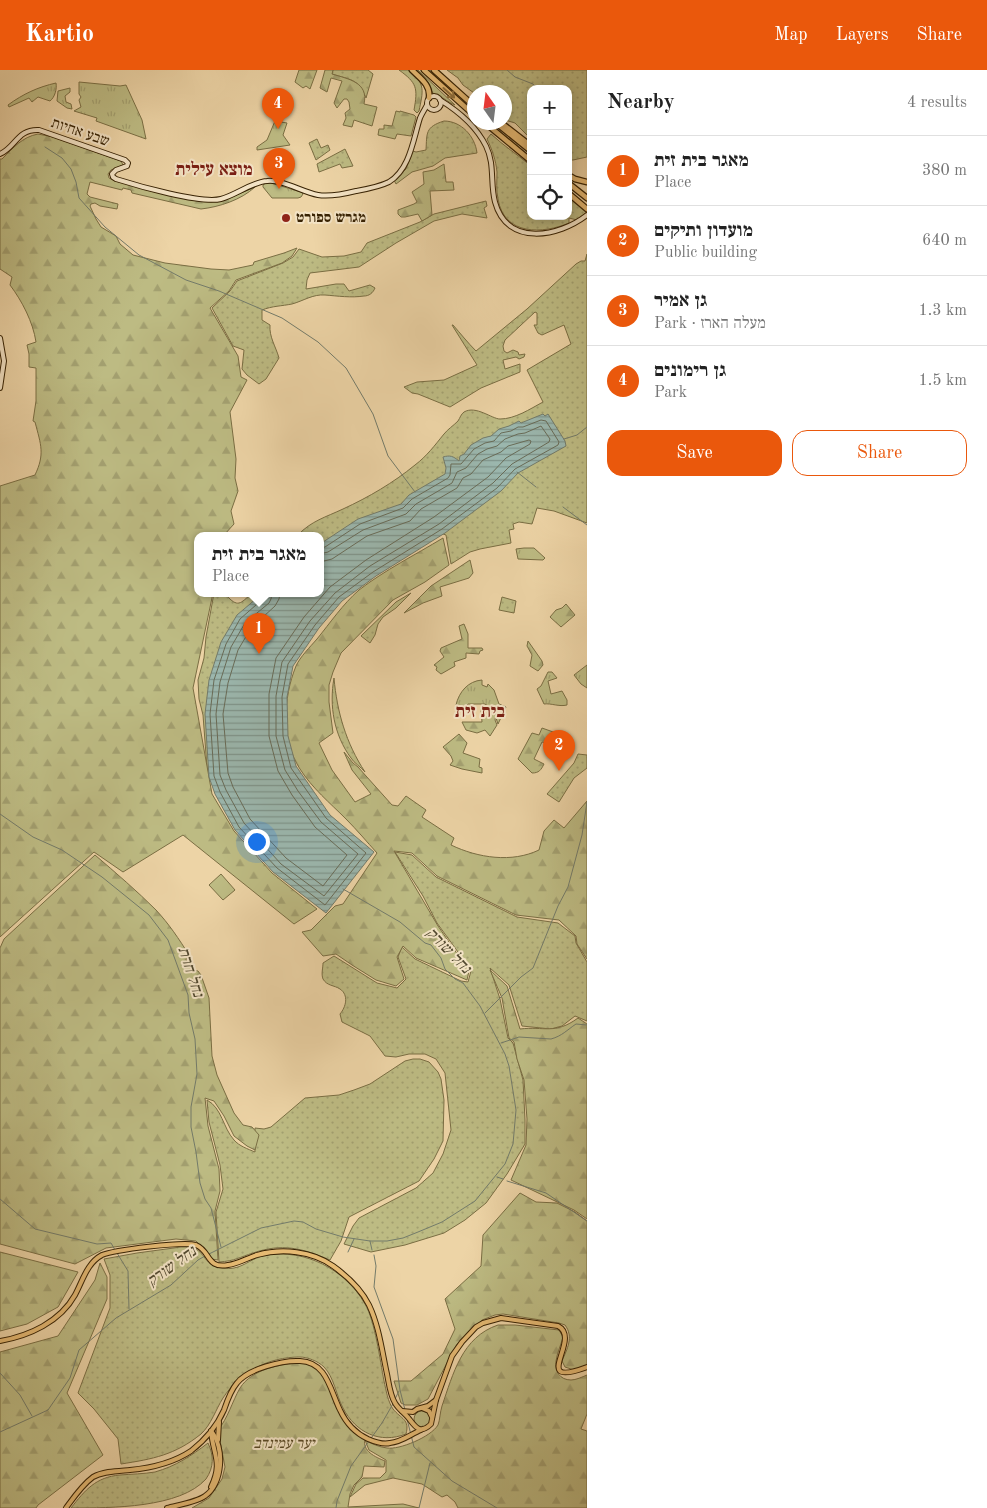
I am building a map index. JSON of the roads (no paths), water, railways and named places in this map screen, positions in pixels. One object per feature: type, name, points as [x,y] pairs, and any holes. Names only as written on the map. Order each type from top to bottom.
[{"type":"highway","points":[[412,70],[428,86],[430,98]]},
{"type":"highway","points":[[424,70],[467,109]]},
{"type":"highway","points":[[434,70],[467,100]]},
{"type":"highway","points":[[494,130],[527,158]]},
{"type":"highway","points":[[505,130],[527,148]]},
{"type":"highway","points":[[510,130],[527,143]]},
{"type":"highway","points":[[572,178],[587,182]]},
{"type":"highway","points":[[572,186],[587,198]]},
{"type":"highway","points":[[572,196],[587,208]]},
{"type":"main road","points":[[419,122],[427,105],[427,100],[435,96],[472,126],[485,144],[490,158],[495,203],[502,216],[513,228],[525,233],[546,233],[572,225],[587,215]]},
{"type":"main road","points":[[438,109],[441,104],[440,100]]},
{"type":"main road","points":[[427,105],[432,110]]},
{"type":"main road","points":[[419,122],[424,114],[432,110],[446,107],[456,112]]},
{"type":"main road","name":"שבע אחיות","points":[[0,154],[5,152],[23,134],[36,130],[47,132],[122,159],[128,165],[114,171],[113,177],[118,180],[167,192],[205,200],[222,198],[269,180],[317,195],[335,195],[380,186],[393,178],[406,162],[419,122]]},
{"type":"main road","points":[[0,338],[4,362],[0,388]]},
{"type":"main road","points":[[0,1341],[33,1332],[64,1310],[74,1297],[88,1268],[103,1255],[181,1244],[194,1245],[205,1252],[209,1260],[214,1264],[226,1266],[266,1253],[310,1254],[332,1265],[356,1286],[368,1304],[377,1329],[392,1398],[413,1425],[410,1436]]},
{"type":"main road","points":[[66,1508],[85,1484],[95,1476],[104,1473],[152,1467],[172,1461],[190,1451],[206,1438],[211,1431],[237,1383],[243,1377],[267,1366],[300,1361],[313,1364],[322,1369],[340,1410],[349,1424],[370,1440],[383,1444],[401,1440],[430,1426],[436,1400],[452,1356],[476,1327],[493,1320],[508,1318],[561,1328],[565,1332],[566,1338],[559,1362],[561,1371],[567,1374],[587,1367]]},
{"type":"main road","points":[[402,1411],[413,1412],[428,1406],[436,1400]]},
{"type":"main road","points":[[422,1408],[429,1411],[432,1419]]},
{"type":"main road","points":[[411,1420],[413,1412]]},
{"type":"main road","points":[[167,1508],[205,1497],[212,1489],[221,1466],[218,1445],[219,1419]]},
{"type":"main road","points":[[413,1425],[423,1429]]},
{"type":"main road","points":[[211,1431],[218,1445]]},
{"type":"main road","points":[[205,1497],[212,1486],[218,1469],[211,1431]]},
{"type":"water","points":[[543,414],[545,416],[548,414],[565,441],[566,446],[518,473],[501,491],[445,533],[376,576],[342,601],[319,628],[293,666],[287,697],[288,736],[296,766],[330,815],[374,852],[326,913],[273,872],[235,830],[215,794],[209,777],[205,714],[209,680],[221,642],[237,615],[258,597],[324,597],[324,541],[358,519],[401,504],[409,495],[445,474],[446,468],[443,457],[451,456],[459,461],[460,456],[471,445],[491,436],[499,429],[519,421],[521,423]]},
{"type":"waterway","points":[[507,70],[515,77],[534,85]]},
{"type":"waterway","points":[[45,147],[62,158],[71,169],[79,198],[105,227],[139,255],[186,280],[219,291],[282,318],[318,342],[346,368],[373,414],[388,456],[415,492]]},
{"type":"waterway","name":"נחל שורק","points":[[564,439],[577,435],[587,427]]},
{"type":"waterway","points":[[517,472],[536,487]]},
{"type":"waterway","points":[[563,507],[587,525]]},
{"type":"waterway","points":[[485,1013],[521,977],[533,968],[558,906],[568,887],[582,835],[587,802]]},
{"type":"waterway","name":"נחל חרת","points":[[0,814],[33,837],[62,850],[102,877],[149,915],[168,940],[188,995],[189,1013],[195,1039],[197,1074],[191,1107],[191,1127],[200,1183],[205,1199],[211,1208],[221,1247]]},
{"type":"waterway","name":"נחל שורק","points":[[209,1254],[261,1228],[294,1221],[303,1222],[316,1229],[343,1237],[370,1241],[387,1241],[403,1238],[442,1222],[475,1201],[505,1164],[513,1144],[516,1110],[509,1066],[505,1054],[480,1006],[463,983],[455,979],[445,969],[441,958],[431,945],[425,943],[400,922],[343,889]]},
{"type":"waterway","points":[[501,1043],[519,1037],[551,1039],[561,1035],[576,1024],[587,1025]]},
{"type":"waterway","name":"נחל שורק","points":[[497,1177],[503,1179]]},
{"type":"waterway","points":[[507,1181],[546,1193],[587,1221]]},
{"type":"waterway","points":[[0,1199],[35,1229],[97,1244],[111,1243],[115,1250]]},
{"type":"waterway","points":[[348,1252],[354,1239]]},
{"type":"waterway","points":[[370,1241],[372,1250]]},
{"type":"waterway","points":[[117,1253],[128,1271],[129,1309]]},
{"type":"waterway","points":[[374,1255],[376,1266],[374,1287],[393,1339],[400,1390],[405,1410]]},
{"type":"waterway","name":"נחל שורק","points":[[0,1432],[48,1410],[70,1378],[79,1350],[116,1318],[171,1285],[205,1256]]},
{"type":"waterway","points":[[0,1373],[20,1395],[32,1416]]},
{"type":"waterway","points":[[395,1399],[399,1391]]},
{"type":"waterway","points":[[336,1508],[351,1466],[382,1423],[394,1402]]},
{"type":"waterway","points":[[407,1419],[414,1447],[452,1481],[497,1508]]},
{"type":"waterway","points":[[419,1508],[430,1463]]},
{"type":"place","name":"גן רימונים","points":[[278,129]]},
{"type":"place","name":"גן אמיר","points":[[279,189]]},
{"type":"place","name":"מגרש ספורט","points":[[286,218]]},
{"type":"place","name":"מאגר בית זית","points":[[259,654]]},
{"type":"place","name":"מועדון ותיקים","points":[[559,771]]},
{"type":"district","name":"מוצא עילית","points":[[214,170]]},
{"type":"district","name":"בית זית","points":[[480,712]]},
{"type":"park label","name":"יער עמינדב","points":[[284,1444]]}]
